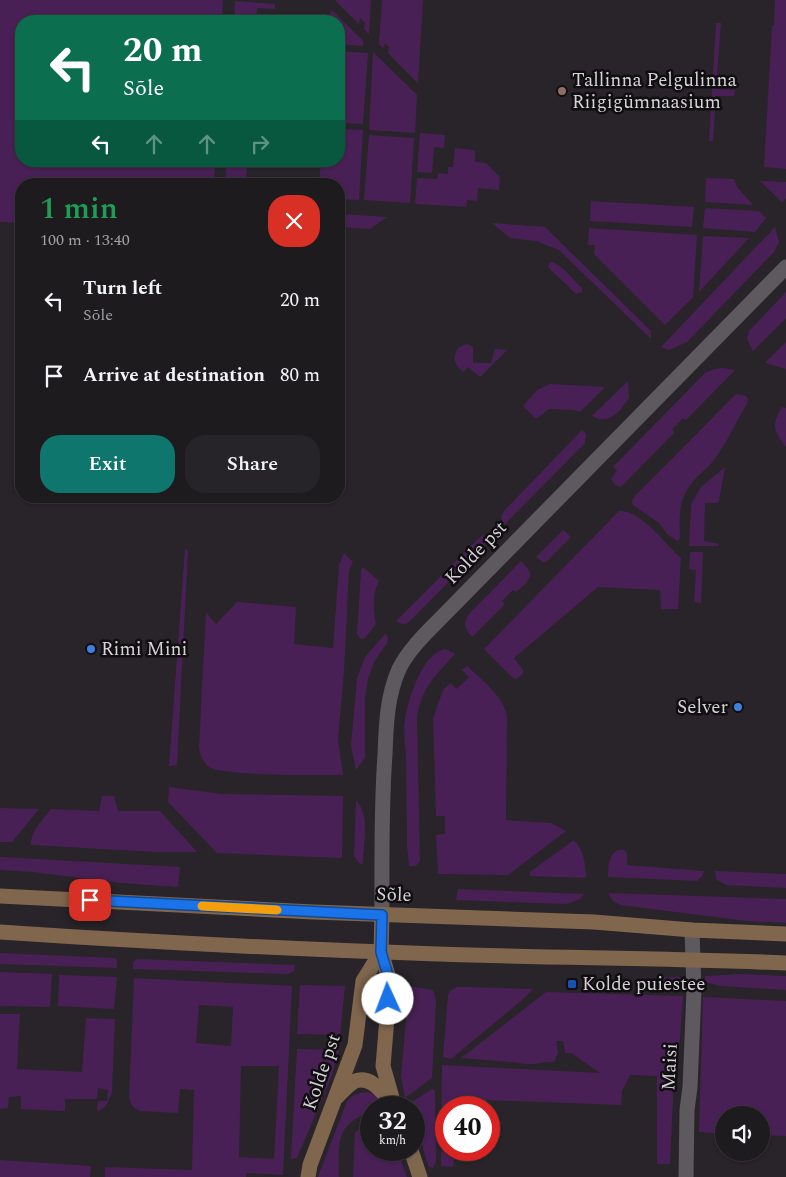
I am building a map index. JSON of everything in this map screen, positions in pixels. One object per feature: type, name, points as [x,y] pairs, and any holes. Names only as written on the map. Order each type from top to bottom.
[{"type":"main road","name":"Sõle","points":[[0,896],[382,915],[594,922],[692,930],[786,934]]},
{"type":"main road","name":"Kolde pst","points":[[382,915],[381,952],[390,982],[383,1066],[392,1096]]},
{"type":"main road","points":[[0,932],[129,941],[381,952],[786,963]]},
{"type":"main road","name":"Kolde pst","points":[[308,1177],[310,1165],[355,1045],[363,981],[381,952]]},
{"type":"main road","points":[[335,1099],[354,1082],[366,1080],[375,1084],[385,1096]]},
{"type":"main road","points":[[415,1161],[420,1177]]},
{"type":"street","name":"Kolde pst","points":[[382,915],[383,789],[387,713],[391,690],[400,668],[412,649],[437,622],[786,267]]},
{"type":"street","name":"Maisi","points":[[686,1177],[687,1110],[690,1087],[693,1001],[692,930]]},
{"type":"shaded area","points":[[0,0],[223,0],[222,15],[15,15],[15,167],[215,167],[214,178],[15,178],[15,223],[0,222]]},
{"type":"shaded area","points":[[335,0],[371,0],[369,34],[364,29],[365,23],[360,18],[359,24]]},
{"type":"shaded area","points":[[382,0],[423,0],[418,83],[388,53],[389,47],[385,43],[383,48],[379,44]]},
{"type":"shaded area","points":[[775,0],[786,0],[786,169],[764,167]]},
{"type":"shaded area","points":[[235,1],[275,4],[275,9],[257,8],[256,15],[234,15]]},
{"type":"shaded area","points":[[330,11],[337,15],[330,15]]},
{"type":"shaded area","points":[[345,23],[363,41],[363,46],[345,44]]},
{"type":"shaded area","points":[[716,23],[721,23],[716,89],[735,90],[734,96],[716,96],[713,141],[709,141]]},
{"type":"shaded area","points":[[345,51],[368,53],[363,124],[345,123]]},
{"type":"shaded area","points":[[373,52],[417,95],[415,133],[369,130]]},
{"type":"shaded area","points":[[345,129],[363,130],[359,200],[345,199],[345,178],[320,178],[320,167],[345,167]]},
{"type":"shaded area","points":[[420,133],[445,135],[444,148],[434,147],[432,173],[417,172]]},
{"type":"shaded area","points":[[369,135],[414,138],[410,203],[364,200]]},
{"type":"shaded area","points":[[455,148],[475,150],[475,162],[486,163],[500,177],[499,190],[478,188],[477,201],[467,200],[466,207],[415,204],[417,178],[437,179],[438,173],[448,174],[448,167],[453,167]]},
{"type":"shaded area","points":[[226,167],[247,167],[246,178],[226,178]]},
{"type":"shaded area","points":[[706,178],[734,179],[737,187],[753,205],[705,202]]},
{"type":"shaded area","points":[[760,181],[786,182],[786,198],[782,202]]},
{"type":"shaded area","points":[[591,201],[694,207],[692,227],[590,221]]},
{"type":"shaded area","points":[[705,208],[759,211],[766,218],[755,232],[703,228]]},
{"type":"shaded area","points":[[345,214],[387,217],[370,229],[345,227]]},
{"type":"shaded area","points":[[492,223],[545,227],[651,331],[651,339],[559,250],[536,241],[510,238]]},
{"type":"shaded area","points":[[775,227],[779,242],[774,252],[687,342],[669,350],[661,347]]},
{"type":"shaded area","points":[[589,228],[697,235],[693,297],[665,325],[594,254],[595,245],[588,245]]},
{"type":"shaded area","points":[[703,236],[749,238],[699,292]]},
{"type":"shaded area","points":[[551,262],[567,273],[582,288],[582,292],[576,294],[550,269],[548,266]]},
{"type":"shaded area","points":[[786,292],[786,318],[753,351],[747,339],[749,331]]},
{"type":"shaded area","points":[[786,342],[786,369],[765,363]]},
{"type":"shaded area","points":[[467,344],[473,347],[473,363],[491,363],[495,349],[507,350],[480,377],[468,367],[463,372],[456,363],[455,355],[458,348]]},
{"type":"shaded area","points":[[722,368],[735,370],[686,420],[683,418],[672,429],[674,433],[621,487],[615,485],[611,479],[617,470],[613,467],[705,373]]},
{"type":"shaded area","points":[[628,381],[629,398],[614,416],[598,419],[592,416]]},
{"type":"shaded area","points":[[550,384],[605,387],[580,412],[549,409],[536,419],[523,406],[537,390]]},
{"type":"shaded area","points":[[736,394],[746,396],[747,404],[714,460],[691,484],[683,497],[680,537],[677,541],[667,534],[659,523],[633,505],[634,497]]},
{"type":"shaded area","points":[[782,407],[786,408],[786,447],[775,428],[776,419]]},
{"type":"shaded area","points":[[582,430],[586,434],[585,443],[504,525],[501,517],[504,511]]},
{"type":"shaded area","points":[[725,467],[719,501],[717,503],[705,503],[704,541],[719,544],[718,546],[689,546],[691,504],[701,487]]},
{"type":"shaded area","points":[[619,511],[627,512],[644,522],[681,558],[678,609],[661,609],[660,590],[598,587],[514,658],[523,670],[523,674],[514,679],[484,649]]},
{"type":"shaded area","points":[[563,530],[571,537],[546,562],[536,557]]},
{"type":"shaded area","points":[[483,535],[492,538],[409,622],[402,624],[396,621],[478,539]]},
{"type":"shaded area","points":[[185,549],[188,550],[177,765],[169,766]]},
{"type":"shaded area","points":[[690,552],[703,552],[701,603],[694,602],[696,570],[689,569]]},
{"type":"shaded area","points":[[344,553],[353,562],[349,570],[344,672],[338,739],[343,775],[232,772],[209,767],[202,758],[199,747],[206,612],[216,624],[237,602],[296,607],[294,644],[333,648],[339,565]]},
{"type":"shaded area","points":[[521,561],[529,571],[530,578],[516,592],[513,590],[502,601],[505,604],[472,637],[466,626],[469,614]]},
{"type":"shaded area","points":[[363,567],[379,581],[375,591],[374,602],[376,624],[365,638],[361,639],[357,634],[361,570]]},
{"type":"shaded area","points":[[385,634],[388,638],[387,643],[374,662],[368,679],[365,698],[365,758],[356,770],[351,746],[357,679],[365,657]]},
{"type":"shaded area","points":[[446,649],[455,654],[430,682],[422,698],[417,717],[420,861],[416,866],[409,866],[405,718],[418,677],[424,666],[430,658]]},
{"type":"shaded area","points":[[467,666],[496,694],[507,715],[506,820],[551,823],[566,831],[508,875],[438,874],[436,835],[445,834],[445,816],[436,816],[433,718],[443,690],[450,683],[457,689],[469,677],[462,670]]},
{"type":"shaded area","points":[[169,787],[222,794],[343,796],[342,858],[217,853],[168,802]]},
{"type":"shaded area","points":[[102,796],[114,796],[118,811],[160,811],[197,852],[155,852],[31,845],[35,830],[51,809],[99,811]]},
{"type":"shaded area","points":[[356,800],[361,807],[365,822],[363,865],[354,856]]},
{"type":"shaded area","points":[[0,808],[39,809],[12,842],[0,842]]},
{"type":"shaded area","points":[[574,840],[582,853],[586,878],[530,876],[530,872]]},
{"type":"shaded area","points":[[618,850],[624,850],[627,853],[627,865],[704,871],[703,875],[697,881],[608,877],[610,858]]},
{"type":"shaded area","points":[[0,857],[180,867],[178,887],[0,870]]},
{"type":"shaded area","points":[[715,871],[786,874],[786,888],[726,885],[716,879]]},
{"type":"shaded area","points":[[458,889],[584,894],[580,899],[566,904],[456,900]]},
{"type":"shaded area","points":[[608,893],[786,899],[786,923],[746,921],[621,905],[613,901]]},
{"type":"shaded area","points":[[0,953],[115,958],[117,968],[0,964]]},
{"type":"shaded area","points":[[137,959],[295,965],[294,971],[288,974],[133,969],[133,962]]},
{"type":"shaded area","points":[[0,972],[52,974],[50,1007],[0,1006]]},
{"type":"shaded area","points":[[741,974],[786,976],[786,990],[721,986],[705,982],[705,976]]},
{"type":"shaded area","points":[[59,975],[117,977],[114,1009],[58,1006]]},
{"type":"shaded area","points":[[680,977],[679,985],[639,984],[639,979]]},
{"type":"shaded area","points":[[134,978],[292,986],[283,1175],[246,1173],[246,1177],[105,1177],[105,1167],[192,1170],[194,1090],[180,1089],[178,1113],[140,1111],[132,1106],[129,1097]],"holes":[[[199,1005],[233,1007],[231,1046],[196,1043]],[[241,1066],[279,1066],[274,1159],[239,1157]]]},
{"type":"shaded area","points":[[300,985],[345,986],[340,1035],[297,1034]]},
{"type":"shaded area","points":[[409,986],[433,990],[436,1000],[432,1078],[408,1096],[405,1096],[401,1076]]},
{"type":"shaded area","points":[[457,987],[533,989],[451,1059],[443,1057],[448,995],[451,990]]},
{"type":"shaded area","points":[[546,992],[683,996],[678,1067],[674,1077],[670,1164],[657,1164],[657,1076],[630,1075],[622,1091],[621,1105],[500,1101],[500,1096],[442,1096],[442,1065],[600,1073],[571,1053],[565,1053],[563,1041],[556,1041],[558,1053],[554,1062],[530,1064],[461,1058]]},
{"type":"shaded area","points":[[703,997],[786,1001],[786,1136],[770,1135],[770,1106],[715,1106],[715,1133],[699,1132]]},
{"type":"shaded area","points":[[0,1014],[20,1014],[17,1069],[82,1072],[86,1018],[115,1019],[112,1092],[105,1106],[97,1111],[98,1101],[107,1101],[108,1090],[98,1088],[97,1099],[65,1099],[65,1111],[21,1109],[21,1096],[9,1097],[8,1108],[0,1109]]},
{"type":"shaded area","points":[[297,1049],[339,1050],[332,1075],[297,1158],[291,1159]]},
{"type":"shaded area","points":[[432,1089],[435,1091],[436,1162],[433,1168],[428,1165],[425,1155],[425,1096],[421,1096]]},
{"type":"shaded area","points":[[368,1092],[376,1096],[360,1096],[360,1116],[352,1121],[343,1131],[339,1150],[339,1177],[318,1177],[347,1101],[356,1094]]},
{"type":"shaded area","points":[[360,1129],[360,1161],[401,1161],[407,1177],[353,1177],[355,1133]]},
{"type":"shaded area","points":[[0,1160],[91,1166],[90,1177],[0,1177]]},
{"type":"shaded area","points":[[441,1161],[454,1161],[453,1167],[441,1166]]},
{"type":"slow traffic","points":[[202,906],[277,910]]},
{"type":"place","name":"Tallinna Pelgulinna Riigigümnaasium","points":[[562,91]]},
{"type":"place","name":"Rimi Mini","points":[[91,649]]},
{"type":"place","name":"Selver","points":[[738,707]]},
{"type":"place","name":"Kolde puiestee","points":[[572,984]]},
{"type":"route","points":[[90,900],[382,915],[381,952],[390,982],[388,999]]}]
